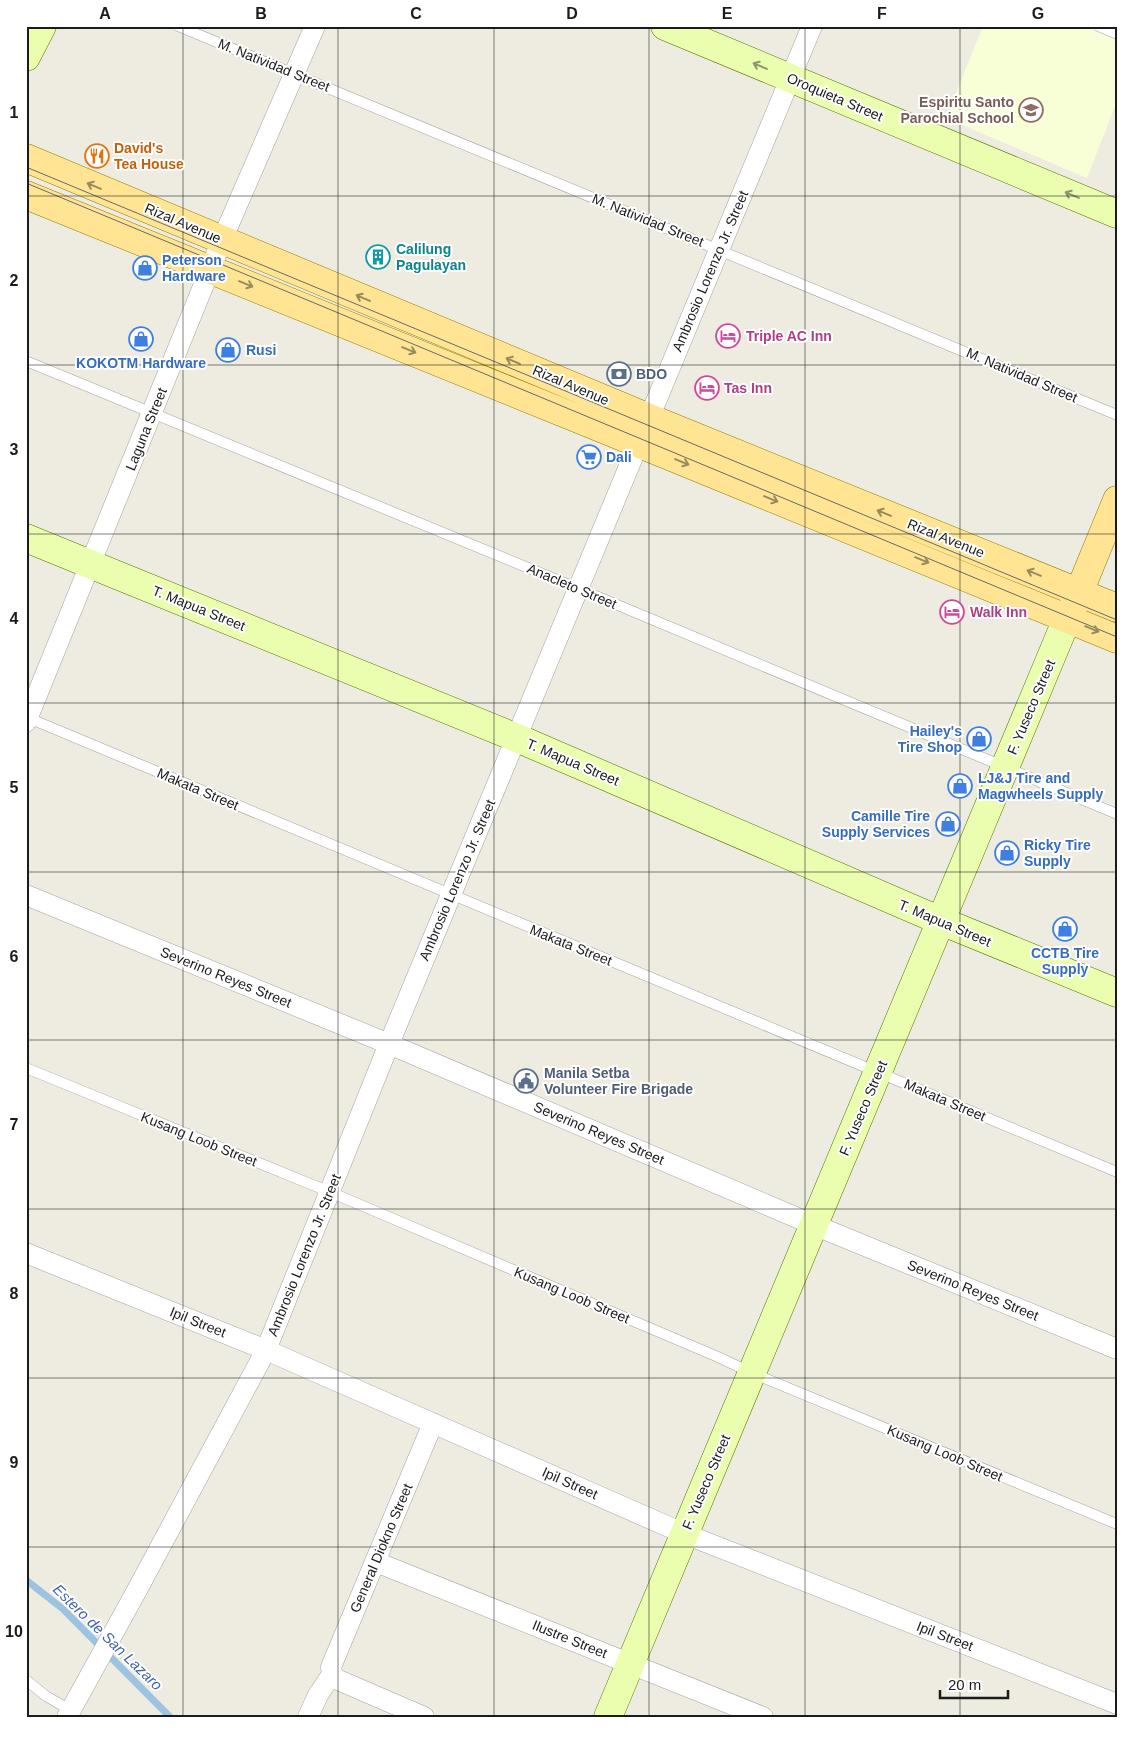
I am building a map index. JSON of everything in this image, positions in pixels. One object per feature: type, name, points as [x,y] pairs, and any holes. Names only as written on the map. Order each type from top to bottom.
[{"type":"main road","name":"Rizal Avenue","points":[[26,158],[649,418],[1117,608]]},
{"type":"main road","name":"Rizal Avenue","points":[[26,196],[1117,639]]},
{"type":"main road","name":"F. Yuseco Street","points":[[1067,619],[1080,592],[1117,500]]},
{"type":"street","points":[[26,57],[42,26]]},
{"type":"street","name":"Laguna Street","points":[[27,719],[222,240],[315,26]]},
{"type":"street","name":"Oroquieta Street","points":[[665,26],[1117,214]]},
{"type":"street","name":"Ambrosio Lorenzo Jr. Street","points":[[68,1713],[136,1592],[266,1350],[388,1044],[812,26]]},
{"type":"street","name":"T. Mapua Street","points":[[26,538],[517,738],[941,922],[1117,993]]},
{"type":"street","name":"F. Yuseco Street","points":[[608,1717],[1067,619]]},
{"type":"street","name":"Severino Reyes Street","points":[[26,895],[388,1044],[814,1225],[1117,1349]]},
{"type":"street","name":"Ipil Street","points":[[26,1253],[266,1350],[685,1534],[1117,1704]]},
{"type":"street","name":"General Diokno Street","points":[[308,1717],[318,1695],[332,1674],[331,1667],[433,1423]]},
{"type":"street","name":"Ilustre Street","points":[[376,1562],[763,1717]]},
{"type":"street","points":[[332,1674],[336,1679],[424,1717]]},
{"type":"street","points":[[1115,1717],[1117,1712]]},
{"type":"lane","name":"M. Natividad Street","points":[[178,26],[1117,415]]},
{"type":"lane","points":[[1098,26],[1117,34]]},
{"type":"lane","name":"Anacleto Street","points":[[26,361],[577,588],[1117,814]]},
{"type":"lane","name":"Makata Street","points":[[27,719],[1117,1172]]},
{"type":"lane","name":"Kusang Loob Street","points":[[26,1068],[330,1192],[752,1373],[1117,1524]]},
{"type":"lane","points":[[26,1680],[68,1713]]},
{"type":"shaded area","name":"Espiritu Santo Parochial School","points":[[983,26],[1087,26],[1117,38],[1117,101],[1087,178],[946,118]]},
{"type":"waterway","name":"Estero de San Lazaro","points":[[26,1580],[63,1609],[170,1717]]},
{"type":"tram line","points":[[26,167],[1117,620]]},
{"type":"tram line","points":[[26,183],[1117,637]]},
{"type":"place","name":"Espiritu Santo Parochial School","points":[[1031,110]]},
{"type":"place","name":"David's Tea House","points":[[97,156]]},
{"type":"place","name":"Calilung Pagulayan","points":[[378,257]]},
{"type":"place","name":"Peterson Hardware","points":[[145,268]]},
{"type":"place","name":"Triple AC Inn","points":[[728,336]]},
{"type":"place","name":"KOKOTM Hardware","points":[[141,339]]},
{"type":"place","name":"Rusi","points":[[228,350]]},
{"type":"place","name":"BDO","points":[[619,374]]},
{"type":"place","name":"Tas Inn","points":[[707,388]]},
{"type":"place","name":"Dali","points":[[589,457]]},
{"type":"place","name":"Walk Inn","points":[[952,612]]},
{"type":"place","name":"Hailey's Tire Shop","points":[[979,739]]},
{"type":"place","name":"LJ&J Tire and Magwheels Supply","points":[[960,786]]},
{"type":"place","name":"Camille Tire Supply Services","points":[[948,824]]},
{"type":"place","name":"Ricky Tire Supply","points":[[1007,853]]},
{"type":"place","name":"CCTB Tire Supply","points":[[1065,929]]},
{"type":"place","name":"Manila Setba Volunteer Fire Brigade","points":[[526,1081]]}]
